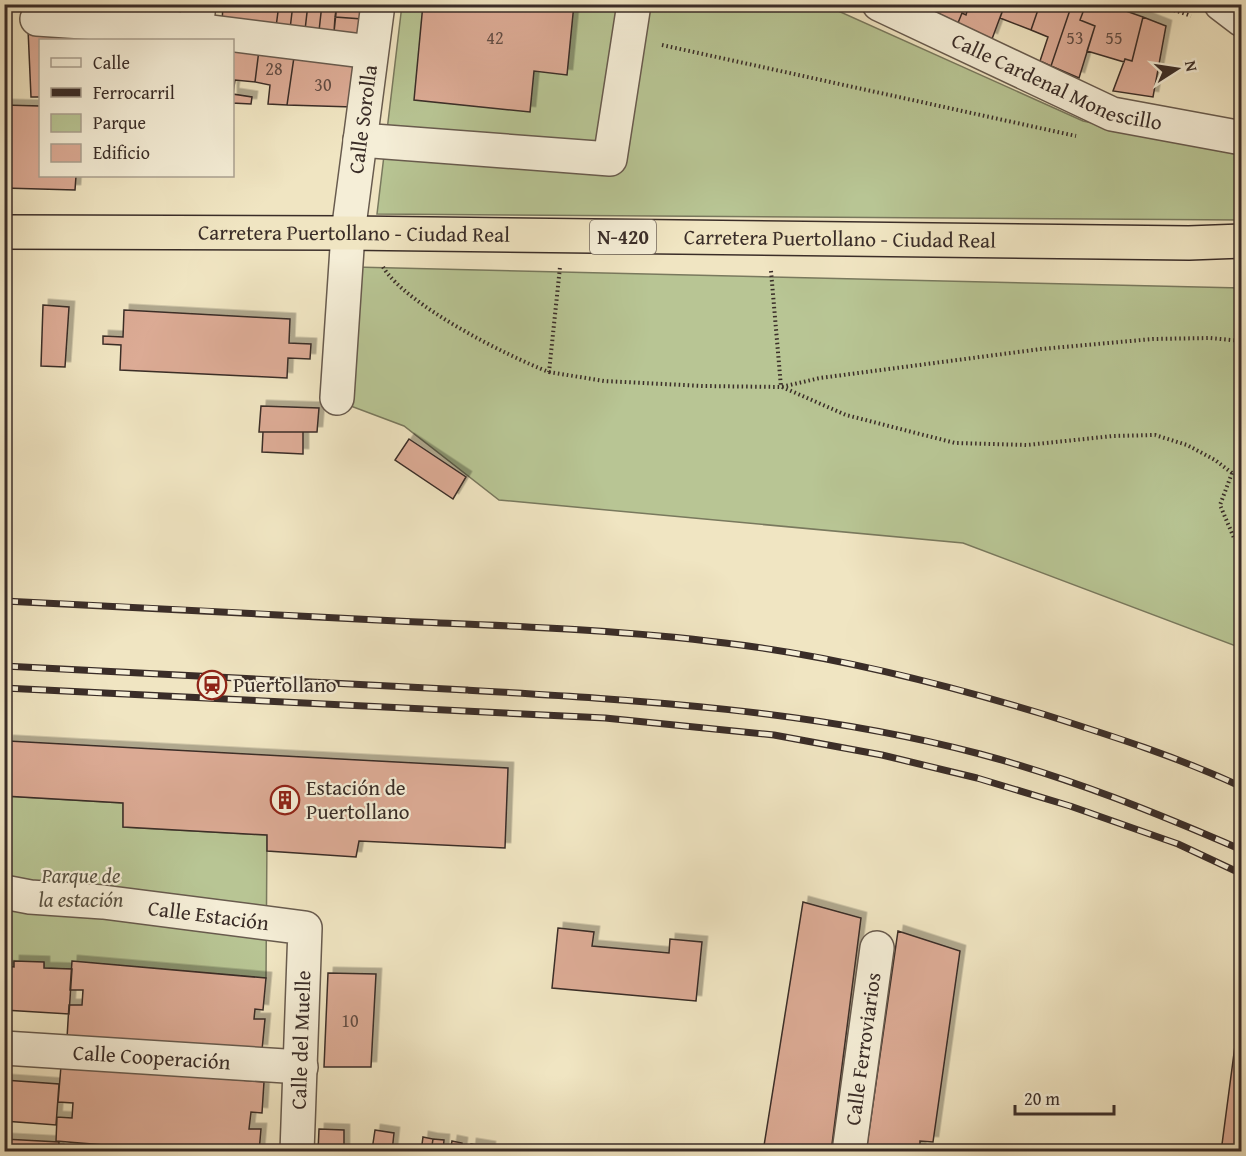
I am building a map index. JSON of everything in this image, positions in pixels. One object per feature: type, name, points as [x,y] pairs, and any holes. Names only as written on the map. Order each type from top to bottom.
[{"type":"highway","name":"Carretera Puertollano - Ciudad Real","points":[[4,232],[1242,241]]},
{"type":"street","name":"Calle Sorolla","points":[[337,398],[348,233],[378,4]]},
{"type":"street","points":[[360,140],[610,159],[634,4]]},
{"type":"street","name":"Calle Cardenal Monescillo","points":[[879,4],[1112,114],[1242,138]]},
{"type":"street","points":[[1221,4],[1242,20]]},
{"type":"street","points":[[37,19],[143,15],[197,17],[371,52]]},
{"type":"street","name":"Calle Estación","points":[[4,892],[30,897],[103,902],[305,928]]},
{"type":"street","name":"Calle del Muelle","points":[[297,1152],[305,928]]},
{"type":"street","name":"Calle Ferroviarios","points":[[849,1152],[877,948]]},
{"type":"street","name":"Calle Cooperación","points":[[4,1048],[301,1066]]},
{"type":"path","points":[[629,38],[1084,138]]},
{"type":"path","points":[[770,260],[781,387]]},
{"type":"path","points":[[379,261],[389,277],[409,296],[531,366],[549,372],[604,381],[781,387],[820,378],[1051,348],[1153,339],[1210,338],[1242,341]]},
{"type":"path","points":[[549,372],[559,272]]},
{"type":"path","points":[[781,387],[846,415],[955,443],[1028,445],[1113,436],[1155,435],[1187,445],[1215,460],[1232,474],[1242,476]]},
{"type":"path","points":[[1232,474],[1220,505],[1234,538],[1242,539]]},
{"type":"green space","points":[[402,5],[825,5],[1083,121],[1241,154],[1241,220],[377,214]]},
{"type":"green space","points":[[354,267],[1241,288],[1241,648],[963,543],[499,500],[404,426],[348,405]]},
{"type":"green space","name":"Parque de la estación","points":[[4,796],[123,803],[123,827],[267,835],[266,978],[44,968],[44,963],[14,962],[14,967],[5,966]]},
{"type":"building","points":[[223,4],[279,4],[276,27],[222,23]]},
{"type":"building","points":[[279,4],[293,4],[290,29],[276,27]]},
{"type":"building","points":[[293,4],[308,4],[305,30],[290,29]]},
{"type":"building","points":[[308,4],[322,4],[319,31],[305,30]]},
{"type":"building","points":[[322,4],[337,4],[334,32],[319,31]]},
{"type":"building","points":[[337,4],[364,4],[362,19],[335,17]]},
{"type":"building","points":[[423,4],[574,4],[567,75],[534,71],[530,112],[414,100]]},
{"type":"building","points":[[919,4],[969,4],[966,15],[962,13],[958,23]]},
{"type":"building","points":[[969,4],[1005,4],[992,39],[958,23],[962,13],[966,15]]},
{"type":"building","points":[[1005,4],[1040,4],[1031,30],[1000,18]]},
{"type":"building","points":[[1040,4],[1072,4],[1051,66],[1040,61],[1048,37],[1031,30]]},
{"type":"building","points":[[1072,4],[1086,4],[1080,20],[1095,26],[1079,78],[1051,66]]},
{"type":"building","points":[[1086,4],[1106,4],[1143,17],[1132,61],[1125,59],[1124,62],[1087,51],[1095,26],[1080,20]]},
{"type":"building","points":[[335,17],[362,19],[360,35],[334,32]]},
{"type":"building","points":[[1143,17],[1166,26],[1153,97],[1113,91],[1125,59],[1132,61]]},
{"type":"building","points":[[28,29],[67,31],[66,39],[39,39],[39,97],[31,97]]},
{"type":"building","points":[[67,31],[104,34],[104,39],[66,39]]},
{"type":"building","points":[[234,46],[259,50],[255,82],[235,80],[234,87]]},
{"type":"building","points":[[259,50],[294,57],[287,105],[268,104],[270,85],[255,82]]},
{"type":"building","points":[[294,57],[357,65],[353,107],[287,105]]},
{"type":"building","points":[[234,94],[252,97],[251,104],[234,103]]},
{"type":"building","points":[[4,105],[39,106],[39,177],[76,177],[75,190],[4,188]]},
{"type":"building","points":[[43,305],[69,307],[65,367],[41,366]]},
{"type":"building","points":[[124,310],[290,319],[289,343],[311,344],[310,359],[288,358],[287,378],[120,370],[121,345],[103,344],[103,336],[123,337]]},
{"type":"building","points":[[261,406],[319,408],[317,432],[259,432]]},
{"type":"building","points":[[263,432],[303,432],[303,454],[262,452]]},
{"type":"building","points":[[409,439],[466,477],[453,499],[395,460]]},
{"type":"building","name":"Estación de Puertollano","points":[[8,741],[508,768],[505,848],[359,841],[356,857],[267,851],[267,835],[123,827],[123,803],[4,796]]},
{"type":"building","points":[[803,902],[861,918],[831,1152],[763,1152]]},
{"type":"building","points":[[558,928],[594,932],[592,946],[669,953],[670,939],[702,942],[696,1001],[552,988]]},
{"type":"building","points":[[898,931],[960,951],[933,1142],[920,1141],[920,1152],[866,1152]]},
{"type":"building","points":[[14,961],[44,962],[44,968],[72,969],[69,1014],[4,1010],[4,966],[14,967]]},
{"type":"building","points":[[72,961],[266,978],[263,1010],[255,1009],[254,1019],[265,1019],[262,1050],[67,1038],[69,1005],[82,1005],[83,990],[70,990]]},
{"type":"building","points":[[328,973],[376,974],[371,1067],[324,1067]]},
{"type":"building","points":[[1236,1038],[1242,1039],[1242,1152],[1221,1152]]},
{"type":"building","points":[[61,1066],[264,1082],[262,1113],[251,1112],[249,1129],[261,1129],[259,1152],[189,1152],[56,1141],[57,1117],[72,1118],[73,1103],[58,1102]]},
{"type":"building","points":[[4,1080],[59,1084],[56,1125],[4,1121]]},
{"type":"building","points":[[319,1129],[344,1130],[344,1152],[318,1152]]},
{"type":"building","points":[[375,1130],[394,1133],[392,1152],[372,1150]]},
{"type":"building","points":[[423,1137],[433,1139],[431,1152],[421,1152]]},
{"type":"building","points":[[4,1139],[59,1142],[58,1152],[4,1152]]},
{"type":"building","points":[[433,1139],[444,1140],[443,1152],[431,1152]]},
{"type":"building","points":[[452,1141],[462,1143],[461,1152],[450,1152]]},
{"type":"building","points":[[471,1144],[490,1147],[489,1152],[470,1152]]},
{"type":"railway","points":[[4,601],[643,634],[806,655],[887,672],[1007,703],[1145,748],[1242,787]]},
{"type":"railway","points":[[4,666],[531,694],[660,703],[789,717],[917,739],[1014,763],[1113,797],[1242,850]]},
{"type":"railway","points":[[4,688],[605,718],[774,735],[882,755],[977,778],[1070,806],[1178,844],[1242,874]]},
{"type":"place","name":"Puertollano","points":[[212,685]]},
{"type":"place","name":"Estación de Puertollano","points":[[285,800]]}]
